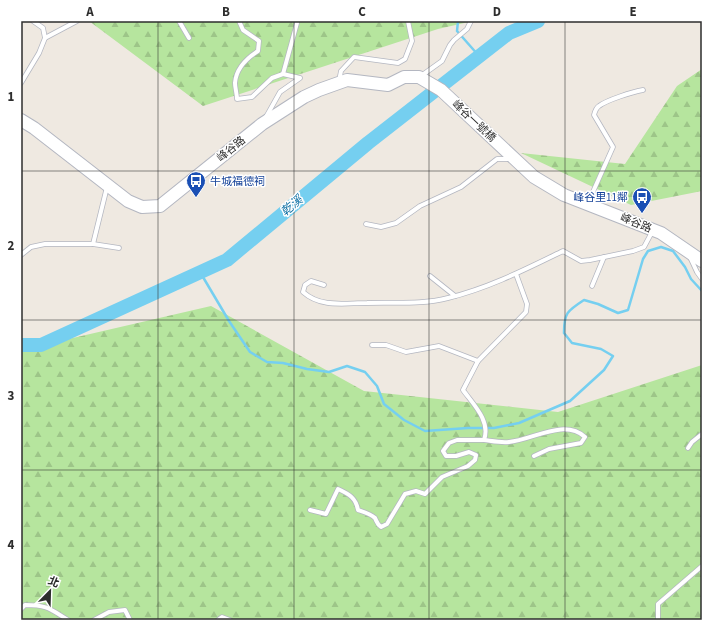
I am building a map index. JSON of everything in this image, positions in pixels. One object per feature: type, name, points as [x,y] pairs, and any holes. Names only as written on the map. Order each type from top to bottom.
[{"type":"street","name":"峰谷路","points":[[21,120],[34,128],[128,201],[142,207],[160,206],[262,124],[304,97],[347,80],[388,85],[404,77],[419,77]]},
{"type":"street","name":"峰谷一號橋","points":[[419,77],[441,90],[511,155]]},
{"type":"street","name":"峰谷路","points":[[511,155],[534,177],[564,195],[661,233],[702,261]]},
{"type":"lane","points":[[21,83],[39,53],[44,38],[43,28],[33,21]]},
{"type":"lane","points":[[44,38],[77,21]]},
{"type":"lane","points":[[179,21],[189,38]]},
{"type":"lane","points":[[239,21],[243,30],[259,41],[258,51],[249,57],[239,71],[235,83],[237,99],[252,97],[272,78],[283,74],[300,78],[280,92],[262,124]]},
{"type":"lane","points":[[339,83],[341,71],[354,57],[398,63],[405,59],[412,41],[408,21]]},
{"type":"lane","points":[[419,77],[442,61],[450,46],[456,38],[468,29],[471,21]]},
{"type":"lane","points":[[283,74],[297,23]]},
{"type":"lane","points":[[588,204],[613,147],[594,115],[595,111],[599,106],[629,93],[642,90]]},
{"type":"lane","points":[[366,224],[381,227],[396,223],[420,206],[461,187],[497,159],[511,155]]},
{"type":"lane","points":[[93,244],[107,185]]},
{"type":"lane","points":[[324,285],[311,281],[305,285],[303,292],[310,298],[319,302],[338,304],[373,302],[405,303],[447,298],[516,274],[563,251],[581,261],[633,251],[644,247],[653,230]]},
{"type":"lane","points":[[21,255],[31,247],[45,244],[93,244],[119,248]]},
{"type":"lane","points":[[687,251],[702,279]]},
{"type":"lane","points":[[592,286],[604,257]]},
{"type":"lane","points":[[484,440],[486,433],[481,414],[463,390],[478,361],[526,312],[527,304],[516,274]]},
{"type":"lane","points":[[430,276],[455,296]]},
{"type":"lane","points":[[372,345],[386,345],[406,352],[439,346],[478,361]]},
{"type":"lane","points":[[310,510],[326,514],[338,489],[353,497],[357,503],[358,510],[370,514],[381,527],[387,524],[405,494],[416,491],[425,494],[442,477],[468,466],[475,460],[476,455],[469,452],[456,456],[446,456],[443,451],[449,443],[457,440],[484,440],[508,443],[532,438],[546,431],[564,430],[580,432],[586,437],[581,443],[549,449],[534,456]]},
{"type":"lane","points":[[688,448],[692,442],[702,434]]},
{"type":"lane","points":[[658,620],[658,604],[702,566]]},
{"type":"lane","points":[[21,609],[25,605],[40,605],[52,609],[68,620]]},
{"type":"lane","points":[[94,620],[108,612],[125,610],[130,620]]},
{"type":"lane","points":[[218,620],[222,617],[230,620]]},
{"type":"green space","points":[[89,21],[473,21],[438,29],[203,106]]},
{"type":"green space","points":[[702,69],[702,191],[631,205],[521,153],[625,164],[677,86]]},
{"type":"green space","points":[[211,306],[364,391],[558,412],[702,365],[702,620],[21,620],[21,350]]},
{"type":"waterway","points":[[458,21],[457,31],[479,56]]},
{"type":"waterway","name":"乾溪","points":[[21,345],[41,345],[227,260],[368,143],[509,33],[538,21]]},
{"type":"waterway","points":[[200,272],[229,321],[250,352],[267,362],[283,363],[307,369],[329,372],[347,366],[365,372],[377,386],[384,404],[404,420],[425,431],[494,428],[519,423],[570,401],[604,370],[613,356],[601,349],[572,343],[564,333],[565,321],[568,313],[584,300],[598,304],[618,313],[628,310],[643,259],[648,251],[661,247],[673,251],[685,267],[691,279],[702,291]]},
{"type":"place","name":"牛城福德祠","points":[[196,198]]},
{"type":"place","name":"峰谷里11鄰","points":[[642,214]]}]
